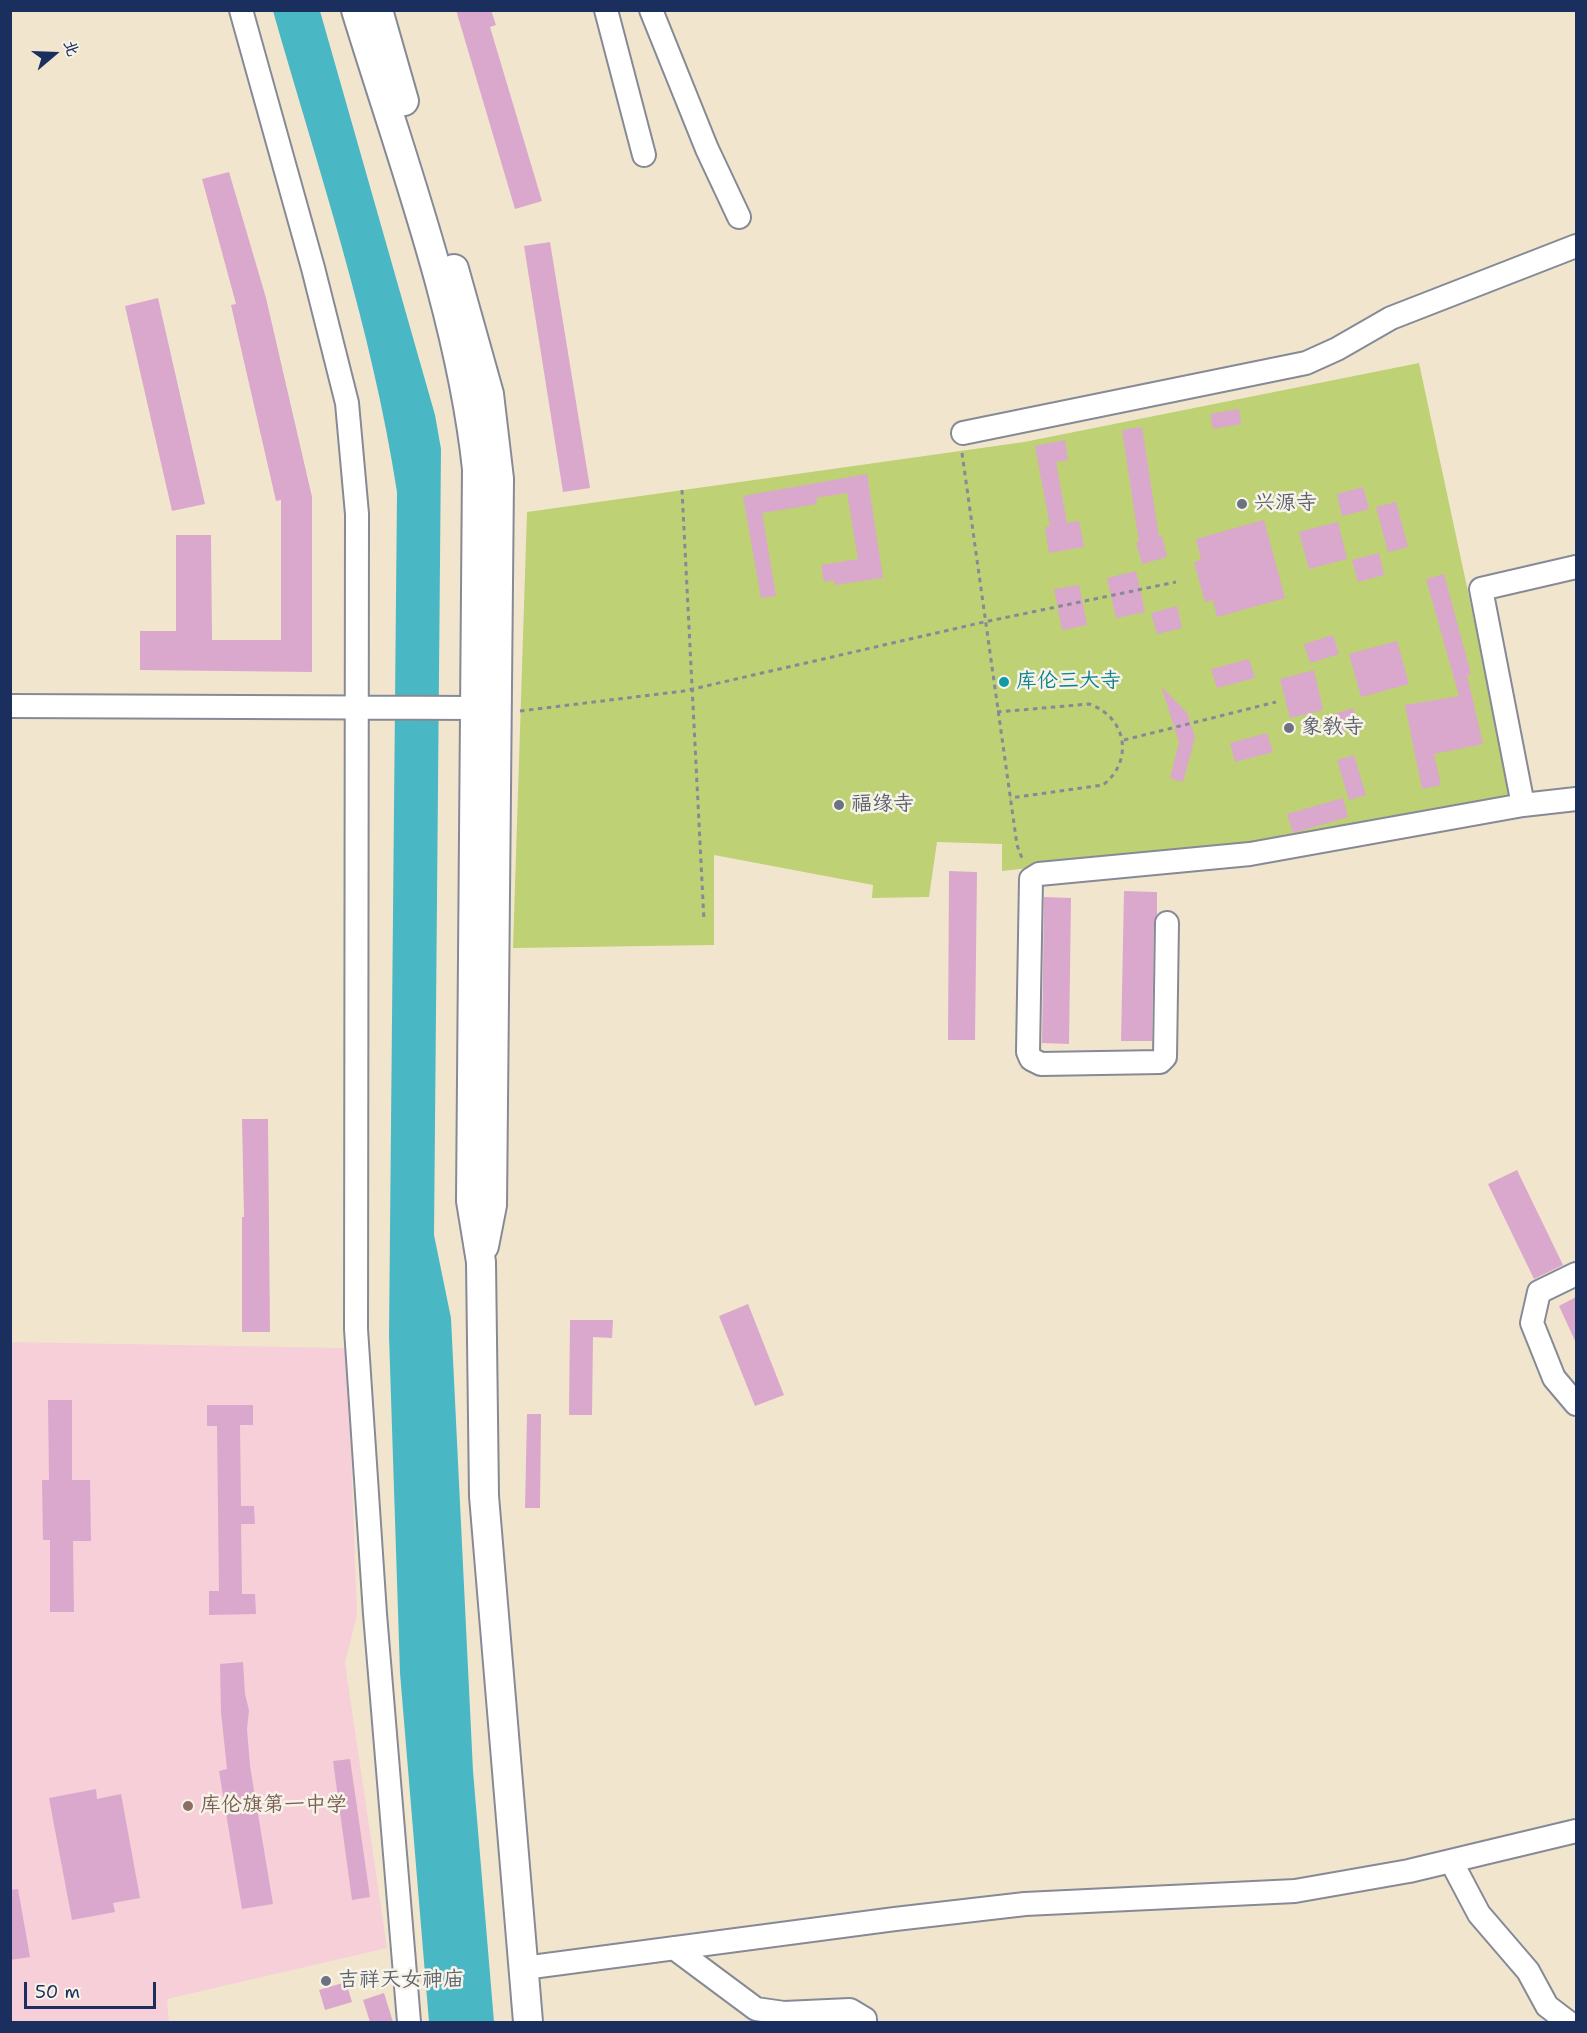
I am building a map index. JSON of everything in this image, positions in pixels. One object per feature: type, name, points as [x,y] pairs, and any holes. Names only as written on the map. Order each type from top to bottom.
[{"type":"main road","points":[[356,10],[427,241],[465,382],[472,419],[477,469],[487,711],[492,1205],[481,1263],[484,1496],[528,2022]]},
{"type":"main road","points":[[378,10],[489,394],[499,478],[487,711]]},
{"type":"street","points":[[241,10],[313,268],[347,403],[357,514],[356,1329],[375,1614],[409,2022]]},
{"type":"street","points":[[606,10],[644,155]]},
{"type":"street","points":[[651,10],[707,149],[739,217]]},
{"type":"street","points":[[963,433],[1306,363],[1337,349],[1391,318],[1576,246]]},
{"type":"street","points":[[1523,805],[1481,589],[1576,567]]},
{"type":"street","points":[[10,706],[487,711]]},
{"type":"street","points":[[1167,923],[1165,1057],[1160,1062],[1041,1064],[1032,1059],[1028,1052],[1031,879],[1039,874],[1250,855],[1523,805],[1576,799]]},
{"type":"street","points":[[1576,1274],[1539,1292],[1532,1323],[1554,1378],[1576,1404]]},
{"type":"street","points":[[524,1968],[1025,1904],[1295,1891],[1451,1861],[1576,1831]]},
{"type":"street","points":[[1451,1861],[1479,1914],[1528,1971],[1547,2006],[1568,2022]]},
{"type":"street","points":[[674,1948],[756,2009],[784,2013],[850,2010],[865,2019],[865,2022]]},
{"type":"path","points":[[963,433],[961,460],[1017,845],[1031,879]]},
{"type":"path","points":[[682,490],[704,921]]},
{"type":"path","points":[[487,711],[692,689],[984,622],[1176,582]]},
{"type":"path","points":[[1124,740],[1276,702]]},
{"type":"path","points":[[997,712],[1089,704],[1099,707],[1115,720],[1124,740],[1122,761],[1111,779],[1103,785],[1010,798]]},
{"type":"shaded area","name":"库伦旗第一中学","points":[[11,1342],[347,1348],[357,1615],[345,1663],[387,1948],[167,1999],[169,2022],[11,2022]]},
{"type":"green space","name":"库伦三大寺","points":[[1419,363],[1512,797],[1298,838],[1002,871],[1002,844],[937,842],[929,897],[872,898],[873,885],[714,855],[714,945],[513,948],[527,512],[1024,442]]},
{"type":"water","points":[[273,11],[320,11],[435,415],[441,449],[434,1235],[451,1318],[473,1771],[494,2022],[429,2022],[400,1673],[389,1336],[397,492],[359,309]]},
{"type":"building","points":[[456,10],[491,10],[496,25],[490,27],[542,201],[515,209]]},
{"type":"building","points":[[229,172],[266,298],[312,497],[312,672],[140,670],[140,631],[176,631],[176,535],[211,535],[212,640],[281,640],[281,500],[276,501],[231,305],[236,304],[202,179]]},
{"type":"building","points":[[550,242],[590,488],[563,492],[524,246]]},
{"type":"building","points":[[158,298],[205,504],[172,511],[125,306]]},
{"type":"building","points":[[1239,409],[1241,424],[1213,429],[1210,414]]},
{"type":"building","points":[[1142,427],[1159,537],[1162,536],[1167,557],[1142,564],[1136,542],[1139,542],[1122,430]]},
{"type":"building","points":[[1065,440],[1068,460],[1056,462],[1067,523],[1079,521],[1084,547],[1049,553],[1045,527],[1050,526],[1035,446]]},
{"type":"building","points":[[867,474],[883,578],[834,585],[834,580],[824,582],[821,565],[858,559],[847,493],[816,498],[817,504],[762,513],[776,596],[761,598],[743,496]]},
{"type":"building","points":[[1363,487],[1369,509],[1342,516],[1337,494]]},
{"type":"building","points":[[1396,502],[1408,547],[1388,552],[1376,507]]},
{"type":"building","points":[[1264,520],[1285,598],[1217,617],[1213,600],[1205,602],[1194,562],[1201,560],[1196,539]]},
{"type":"building","points":[[1338,522],[1347,559],[1309,569],[1299,532]]},
{"type":"building","points":[[1379,553],[1384,575],[1358,582],[1352,560]]},
{"type":"building","points":[[1136,571],[1145,612],[1116,618],[1107,578]]},
{"type":"building","points":[[1444,574],[1471,674],[1467,675],[1483,744],[1434,754],[1441,785],[1422,789],[1405,705],[1459,696],[1426,579]]},
{"type":"building","points":[[1079,585],[1087,625],[1062,630],[1054,589]]},
{"type":"building","points":[[1177,606],[1182,628],[1157,634],[1151,613]]},
{"type":"building","points":[[1333,635],[1339,654],[1310,663],[1304,644]]},
{"type":"building","points":[[1397,641],[1409,684],[1361,697],[1349,654]]},
{"type":"building","points":[[1249,659],[1255,678],[1217,688],[1211,669]]},
{"type":"building","points":[[1314,670],[1323,710],[1290,718],[1280,679]]},
{"type":"building","points":[[1161,686],[1187,713],[1195,737],[1183,782],[1170,778],[1179,742]]},
{"type":"building","points":[[1353,708],[1358,725],[1329,735],[1324,717]]},
{"type":"building","points":[[1267,733],[1273,752],[1235,762],[1230,743]]},
{"type":"building","points":[[1354,755],[1366,795],[1349,800],[1337,760]]},
{"type":"building","points":[[1343,798],[1348,817],[1293,833],[1287,814]]},
{"type":"building","points":[[949,871],[977,872],[975,1040],[948,1040]]},
{"type":"building","points":[[1124,891],[1157,892],[1157,915],[1154,923],[1152,1041],[1121,1041]]},
{"type":"building","points":[[1044,897],[1071,898],[1069,1044],[1042,1043]]},
{"type":"building","points":[[242,1119],[268,1119],[270,1332],[242,1332],[242,1217],[244,1217]]},
{"type":"building","points":[[1517,1170],[1563,1265],[1534,1279],[1488,1184]]},
{"type":"building","points":[[1576,1297],[1576,1343],[1559,1306]]},
{"type":"building","points":[[748,1304],[784,1395],[755,1406],[719,1316]]},
{"type":"building","points":[[570,1320],[613,1320],[612,1338],[593,1337],[592,1415],[569,1415]]},
{"type":"building","points":[[48,1400],[72,1400],[72,1480],[90,1480],[91,1541],[73,1541],[74,1612],[50,1612],[50,1540],[43,1540],[42,1480],[49,1480]]},
{"type":"building","points":[[207,1405],[253,1405],[253,1425],[240,1425],[241,1506],[254,1506],[255,1524],[241,1524],[242,1594],[255,1594],[256,1614],[209,1615],[209,1591],[219,1591],[217,1426],[207,1426]]},
{"type":"building","points":[[527,1414],[541,1414],[540,1508],[525,1508]]},
{"type":"building","points":[[243,1662],[245,1694],[249,1710],[247,1729],[250,1766],[273,1904],[242,1909],[219,1771],[227,1769],[221,1712],[220,1664]]},
{"type":"building","points":[[350,1759],[370,1897],[352,1900],[333,1761]]},
{"type":"building","points":[[96,1789],[97,1799],[121,1794],[140,1898],[113,1903],[115,1912],[72,1920],[49,1798]]},
{"type":"building","points":[[18,1889],[30,1957],[10,1960],[10,1890]]},
{"type":"building","points":[[346,1982],[352,2002],[325,2010],[319,1990]]},
{"type":"building","points":[[384,1993],[393,2022],[370,2022],[363,2000]]},
{"type":"place","name":"兴源寺","points":[[1242,504]]},
{"type":"place","name":"库伦三大寺","points":[[1004,682]]},
{"type":"place","name":"象教寺","points":[[1289,728]]},
{"type":"place","name":"福缘寺","points":[[839,805]]},
{"type":"place","name":"库伦旗第一中学","points":[[188,1806]]},
{"type":"place","name":"吉祥天女神庙","points":[[326,1981]]}]
